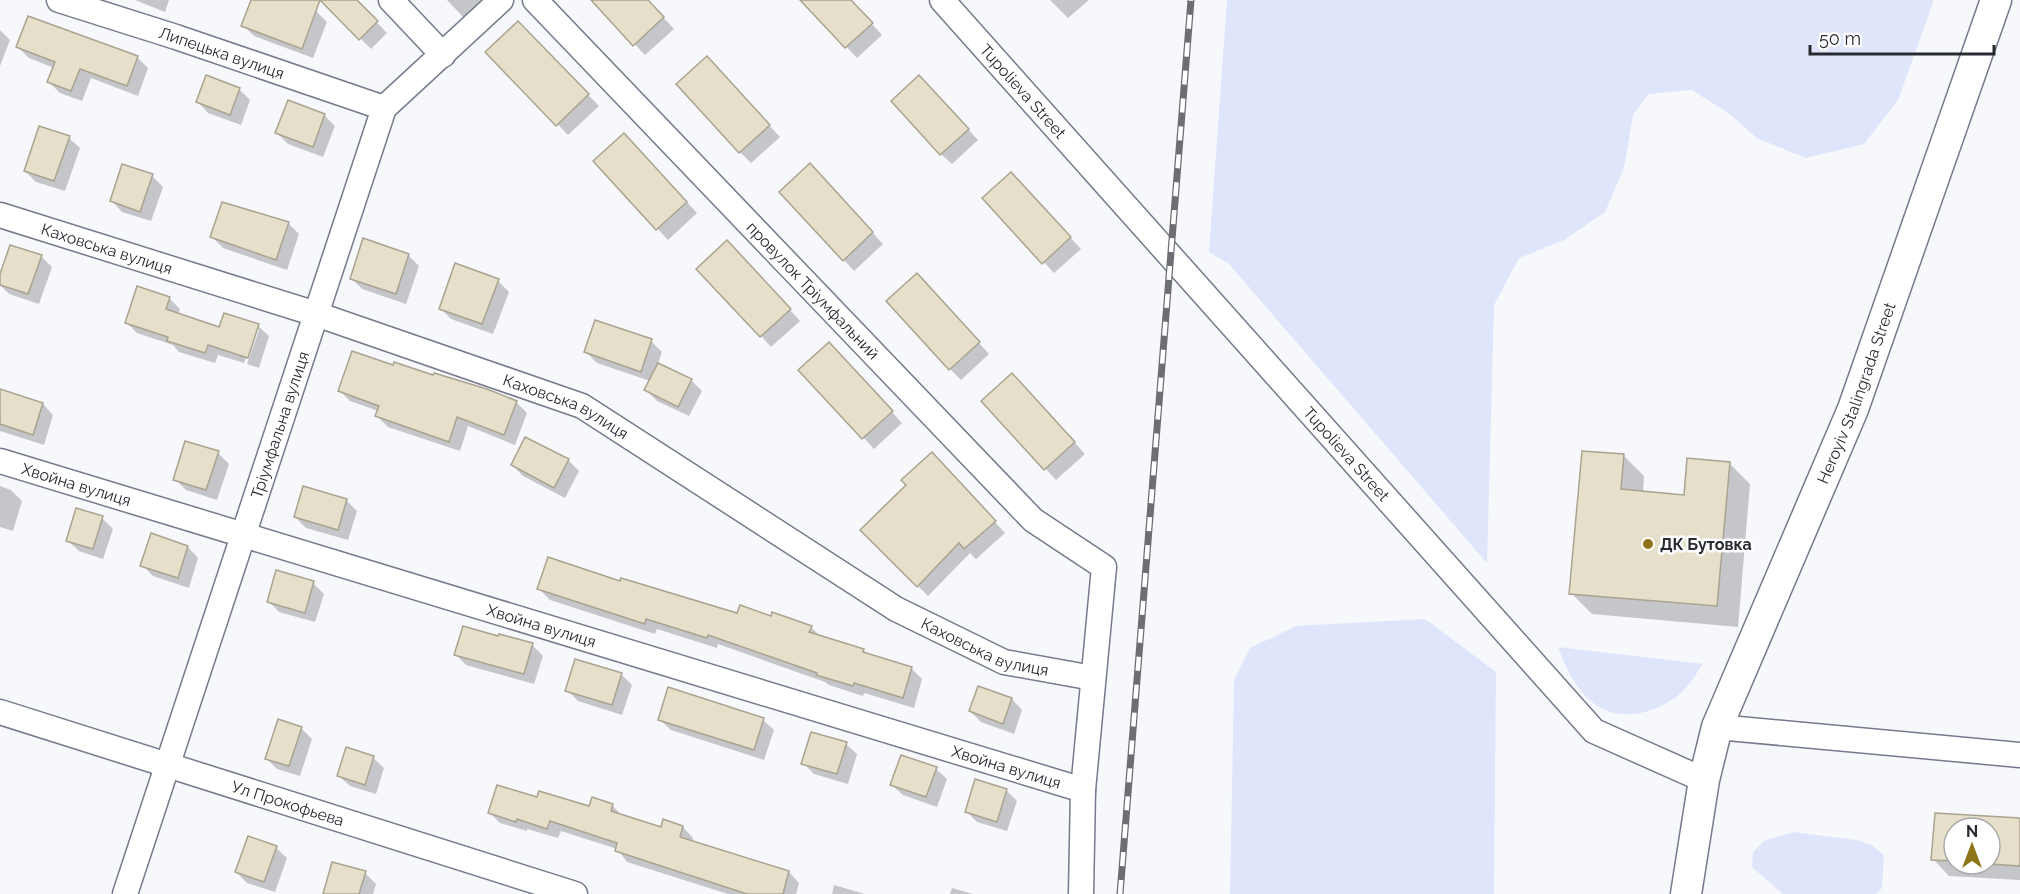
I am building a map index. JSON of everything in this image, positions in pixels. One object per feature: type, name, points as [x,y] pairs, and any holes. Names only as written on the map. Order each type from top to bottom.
[{"type":"main road","name":"Heroyiv Stalingrada Street","points":[[1704,780],[1717,727],[1853,409],[1996,0]]},
{"type":"main road","points":[[1686,894],[1704,780]]},
{"type":"street","name":"Липецька вулиця","points":[[59,0],[384,108]]},
{"type":"street","points":[[391,0],[443,55]]},
{"type":"street","name":"Тріумфальна вулиця","points":[[125,894],[384,108],[501,0]]},
{"type":"street","name":"провулок Тріумфальний","points":[[535,0],[1033,520],[1104,567],[1093,678]]},
{"type":"street","name":"Tupolieva Street","points":[[942,0],[1594,731],[1704,780]]},
{"type":"street","name":"Каховська вулиця","points":[[0,215],[316,314],[582,406],[896,609],[1004,662],[1093,678]]},
{"type":"street","name":"Хвойна вулиця","points":[[0,461],[1083,790]]},
{"type":"street","points":[[1081,894],[1083,790],[1093,678]]},
{"type":"street","name":"Ул Прокофьева","points":[[0,712],[575,894]]},
{"type":"street","points":[[1717,727],[2020,755]]},
{"type":"shaded area","points":[[1227,0],[1934,0],[1898,100],[1864,144],[1806,158],[1757,138],[1728,113],[1692,90],[1649,94],[1633,115],[1624,168],[1605,212],[1564,240],[1519,258],[1494,305],[1487,563],[1229,264],[1209,252]]},
{"type":"shaded area","points":[[1425,619],[1496,672],[1494,894],[1230,894],[1234,680],[1250,648],[1296,626]]},
{"type":"shaded area","points":[[1558,647],[1703,664],[1678,696],[1661,706],[1637,713],[1613,713],[1602,709],[1582,692],[1574,682]]},
{"type":"shaded area","points":[[1793,832],[1856,840],[1872,845],[1884,856],[1882,888],[1876,894],[1783,894],[1752,867],[1753,852],[1764,841]]},
{"type":"building","points":[[251,0],[320,0],[302,49],[241,26]]},
{"type":"building","points":[[320,0],[357,0],[378,21],[359,40]]},
{"type":"building","points":[[591,0],[648,0],[664,17],[633,46]]},
{"type":"building","points":[[800,0],[851,0],[873,23],[845,48]]},
{"type":"building","points":[[28,16],[138,56],[127,86],[80,69],[71,91],[47,82],[55,62],[16,47]]},
{"type":"building","points":[[518,21],[589,94],[556,126],[485,52]]},
{"type":"building","points":[[707,56],[770,125],[739,153],[676,84]]},
{"type":"building","points":[[206,75],[240,88],[230,115],[196,102]]},
{"type":"building","points":[[919,75],[969,129],[940,155],[891,101]]},
{"type":"building","points":[[288,100],[325,114],[313,147],[275,133]]},
{"type":"building","points":[[39,126],[70,136],[54,181],[24,171]]},
{"type":"building","points":[[624,133],[687,202],[656,230],[593,161]]},
{"type":"building","points":[[810,163],[873,232],[843,261],[779,192]]},
{"type":"building","points":[[122,164],[153,174],[140,212],[110,201]]},
{"type":"building","points":[[1011,172],[1071,237],[1042,264],[982,198]]},
{"type":"building","points":[[222,202],[289,222],[276,260],[210,237]]},
{"type":"building","points":[[363,238],[409,254],[396,294],[350,279]]},
{"type":"building","points":[[727,240],[791,309],[760,337],[696,269]]},
{"type":"building","points":[[10,245],[42,255],[28,294],[0,285],[0,274]]},
{"type":"building","points":[[455,263],[499,279],[482,324],[439,309]]},
{"type":"building","points":[[917,273],[980,342],[949,370],[886,301]]},
{"type":"building","points":[[137,286],[170,297],[166,309],[219,327],[224,313],[259,324],[248,358],[208,345],[205,353],[167,341],[168,337],[125,323]]},
{"type":"building","points":[[595,320],[652,339],[641,372],[584,352]]},
{"type":"building","points":[[829,342],[893,411],[862,439],[798,370]]},
{"type":"building","points":[[352,351],[393,365],[394,362],[487,389],[517,401],[504,435],[457,417],[449,442],[375,416],[379,406],[338,391]]},
{"type":"building","points":[[658,363],[692,379],[678,407],[644,390]]},
{"type":"building","points":[[1012,373],[1075,442],[1044,470],[981,401]]},
{"type":"building","points":[[0,389],[43,403],[33,435],[0,424]]},
{"type":"building","points":[[525,437],[569,459],[554,488],[511,465]]},
{"type":"building","points":[[185,441],[219,451],[206,490],[173,480]]},
{"type":"building","name":"ДК Бутовка","points":[[1582,451],[1624,454],[1621,489],[1684,495],[1687,458],[1730,462],[1717,606],[1569,594]]},
{"type":"building","points":[[932,452],[996,521],[964,549],[959,543],[917,587],[860,530],[906,485],[901,480]]},
{"type":"building","points":[[303,486],[347,499],[338,530],[294,517]]},
{"type":"building","points":[[76,508],[103,516],[93,549],[66,541]]},
{"type":"building","points":[[151,533],[188,546],[178,578],[140,566]]},
{"type":"building","points":[[548,557],[620,581],[621,578],[737,613],[740,605],[771,616],[772,612],[812,626],[809,632],[912,667],[903,698],[854,683],[853,686],[816,675],[817,673],[708,635],[707,638],[646,619],[645,624],[537,589]]},
{"type":"building","points":[[276,570],[314,581],[305,613],[267,602]]},
{"type":"building","points":[[463,626],[533,643],[524,674],[454,655]]},
{"type":"building","points":[[575,659],[622,673],[612,705],[565,691]]},
{"type":"building","points":[[978,686],[1012,698],[1003,724],[969,711]]},
{"type":"building","points":[[668,687],[764,718],[754,750],[658,720]]},
{"type":"building","points":[[278,719],[302,727],[289,766],[265,759]]},
{"type":"building","points":[[811,732],[847,742],[837,774],[801,764]]},
{"type":"building","points":[[346,747],[374,756],[365,785],[337,776]]},
{"type":"building","points":[[901,755],[937,767],[926,797],[890,785]]},
{"type":"building","points":[[975,779],[1007,789],[997,822],[965,812]]},
{"type":"building","points":[[497,785],[537,797],[539,791],[589,806],[592,797],[613,804],[611,811],[661,827],[663,819],[683,826],[680,837],[789,871],[783,894],[747,894],[615,851],[617,843],[550,821],[547,829],[488,813]]},
{"type":"building","points":[[1935,813],[1986,816],[1942,816],[1942,860],[1931,860]]},
{"type":"building","points":[[2002,817],[2020,818],[2020,866],[2002,865]]},
{"type":"building","points":[[248,836],[277,846],[264,882],[235,872]]},
{"type":"building","points":[[332,862],[366,871],[359,894],[323,894]]},
{"type":"railway","points":[[1120,894],[1191,0]]},
{"type":"place","name":"ДК Бутовка","points":[[1648,544]]}]
